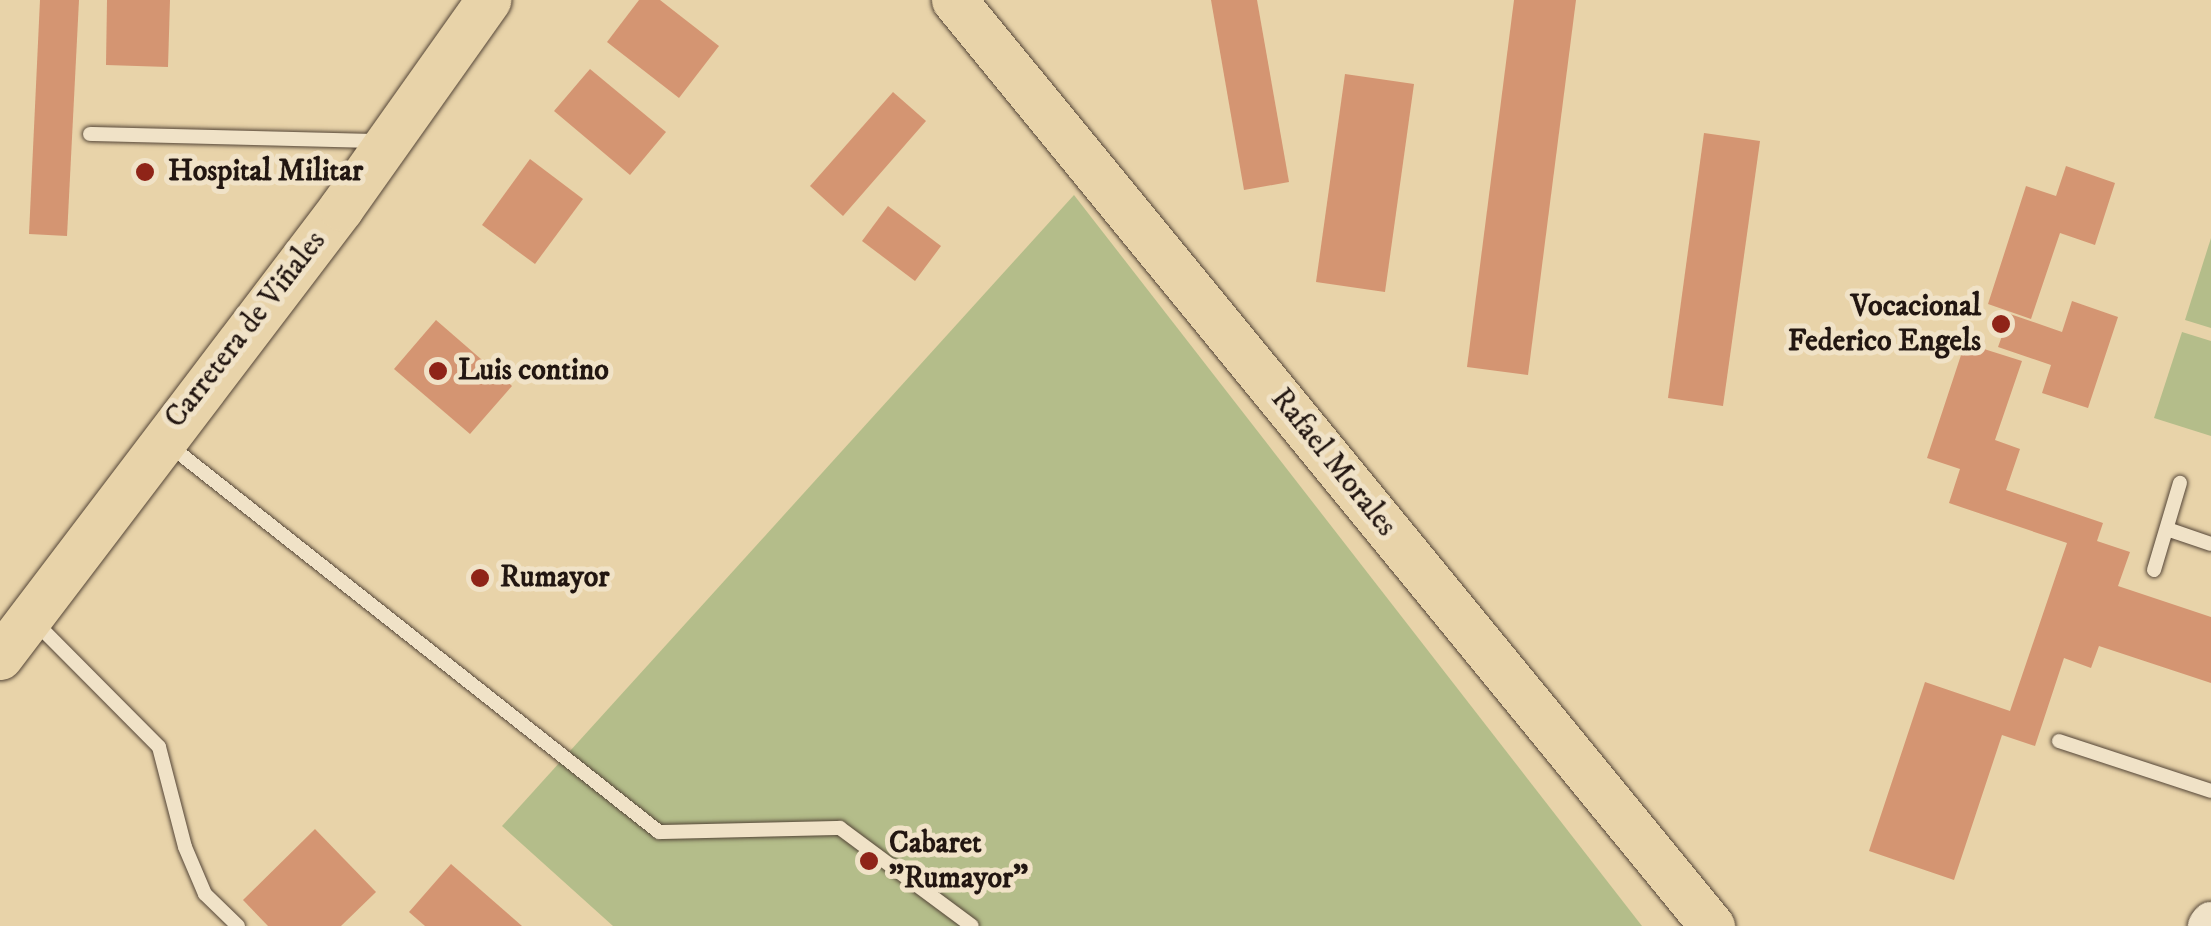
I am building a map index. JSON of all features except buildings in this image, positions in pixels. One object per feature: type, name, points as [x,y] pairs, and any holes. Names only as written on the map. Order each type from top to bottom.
[{"type":"main road","name":"Carretera de Viñales","points":[[0,657],[388,141],[488,0]]},
{"type":"main road","name":"Rafael Morales","points":[[954,0],[1712,926]]},
{"type":"lane","points":[[90,134],[388,141]]},
{"type":"lane","points":[[161,439],[659,832],[840,828],[972,926]]},
{"type":"lane","points":[[2154,570],[2180,483]]},
{"type":"lane","points":[[2167,529],[2211,544]]},
{"type":"lane","points":[[30,617],[159,747],[184,847],[205,894],[238,926]]},
{"type":"lane","points":[[2059,742],[2211,791]]},
{"type":"green space","points":[[1074,195],[1642,926],[613,926],[502,826]]},
{"type":"green space","points":[[2211,238],[2211,328],[2185,320]]},
{"type":"green space","points":[[2182,332],[2211,341],[2211,436],[2154,418]]},
{"type":"place","name":"Hospital Militar","points":[[145,172]]},
{"type":"place","name":"Vocacional Federico Engels","points":[[2001,324]]},
{"type":"place","name":"Luis contino","points":[[438,371]]},
{"type":"place","name":"Rumayor","points":[[480,578]]},
{"type":"place","name":"Cabaret \"Rumayor\"","points":[[869,861]]}]
